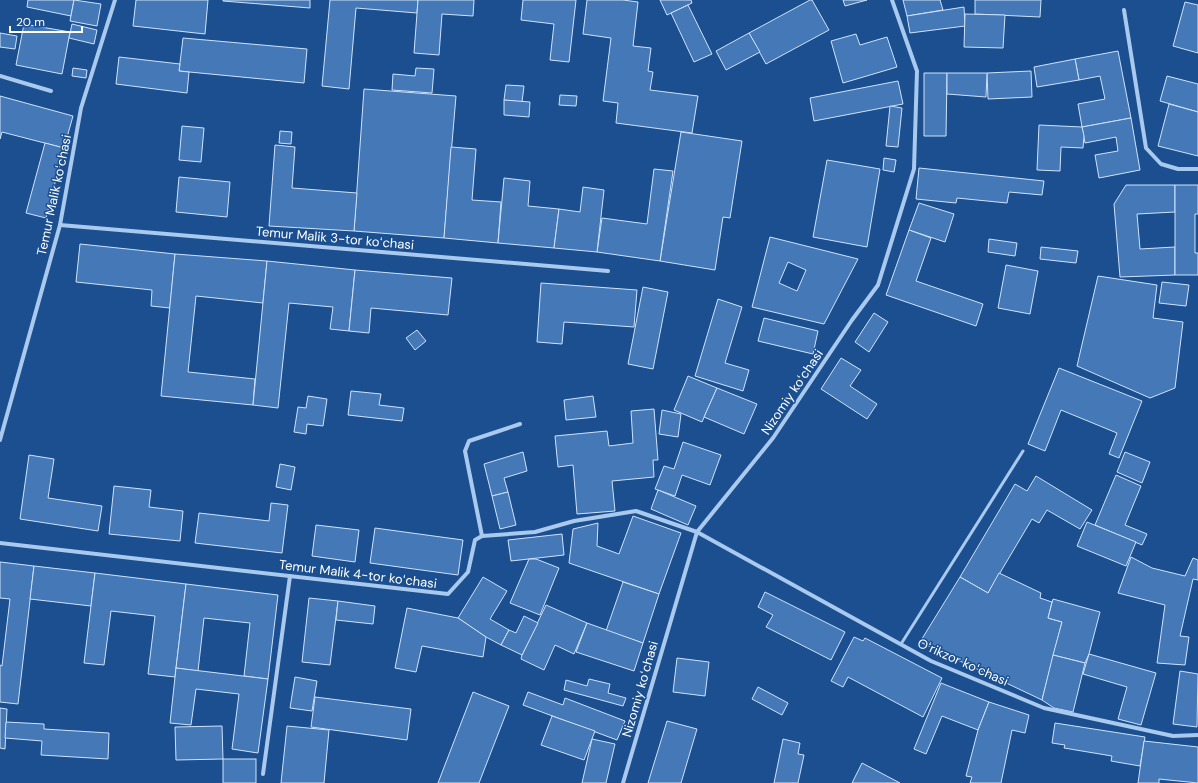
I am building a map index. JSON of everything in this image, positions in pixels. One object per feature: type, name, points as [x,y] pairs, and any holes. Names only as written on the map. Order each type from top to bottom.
[{"type":"street","name":"Temur Malik koʻchasi","points":[[0,440],[60,225],[81,108],[115,0]]},
{"type":"street","name":"Nizomiy koʻchasi","points":[[623,783],[696,532],[773,438],[852,320],[878,285],[914,169],[917,71],[892,0]]},
{"type":"street","points":[[1124,10],[1146,148],[1161,164],[1178,169],[1198,169]]},
{"type":"street","points":[[0,76],[51,91]]},
{"type":"street","name":"Temur Malik 3-tor koʻchasi","points":[[60,225],[608,271]]},
{"type":"street","points":[[520,424],[469,441],[465,451],[482,536],[535,532],[574,522],[636,511],[696,532]]},
{"type":"street","name":"Oʻrikzor koʻchasi","points":[[696,532],[931,661],[1044,708],[1173,736],[1198,735]]},
{"type":"street","name":"Temur Malik 4-tor koʻchasi","points":[[0,543],[448,594],[468,572],[475,540],[482,536]]},
{"type":"street","points":[[263,774],[290,576]]},
{"type":"lane","points":[[901,644],[1023,451]]},
{"type":"building","points":[[28,0],[74,0],[71,16],[27,7]]},
{"type":"building","points":[[74,0],[101,4],[97,26],[70,21]]},
{"type":"building","points":[[136,0],[208,0],[205,34],[133,26]]},
{"type":"building","points":[[310,0],[310,8],[223,1]]},
{"type":"building","points":[[330,0],[418,0],[417,13],[356,8],[349,89],[322,86]]},
{"type":"building","points":[[418,0],[474,0],[473,16],[442,14],[439,55],[414,53]]},
{"type":"building","points":[[523,0],[576,0],[569,62],[550,60],[554,24],[521,20]]},
{"type":"building","points":[[587,0],[623,0],[638,2],[633,46],[651,48],[648,71],[653,72],[650,90],[698,96],[692,133],[616,123],[618,103],[603,101],[611,38],[583,34]]},
{"type":"building","points":[[660,0],[691,0],[692,3],[667,15]]},
{"type":"building","points":[[812,0],[829,30],[766,64],[749,33]]},
{"type":"building","points":[[843,0],[867,0],[845,6]]},
{"type":"building","points":[[903,0],[940,0],[943,10],[907,16]]},
{"type":"building","points":[[975,0],[1041,0],[1040,17],[975,14]]},
{"type":"building","points":[[1185,2],[1198,5],[1198,53],[1173,46]]},
{"type":"building","points":[[688,5],[712,54],[694,62],[671,13]]},
{"type":"building","points":[[964,7],[965,26],[910,33],[907,16]]},
{"type":"building","points":[[965,14],[1005,15],[1003,48],[964,47]]},
{"type":"building","points":[[24,24],[70,32],[62,74],[16,65]]},
{"type":"building","points":[[72,24],[97,30],[94,44],[69,38]]},
{"type":"building","points":[[0,33],[17,36],[15,49],[0,47]]},
{"type":"building","points":[[749,33],[760,52],[726,70],[716,51]]},
{"type":"building","points":[[856,34],[860,45],[887,37],[897,67],[843,83],[831,41]]},
{"type":"building","points":[[183,38],[307,49],[304,83],[179,71]]},
{"type":"building","points":[[1118,51],[1131,118],[1082,127],[1078,104],[1105,99],[1100,76],[1079,80],[1075,59]]},
{"type":"building","points":[[119,57],[180,64],[179,71],[189,72],[187,93],[116,84]]},
{"type":"building","points":[[1075,59],[1079,80],[1037,87],[1034,67]]},
{"type":"building","points":[[73,68],[87,70],[86,78],[72,76]]},
{"type":"building","points":[[416,68],[434,69],[432,93],[392,90],[393,74],[415,76]]},
{"type":"building","points":[[1031,71],[1032,97],[988,99],[987,73]]},
{"type":"building","points":[[924,73],[947,73],[946,136],[924,136]]},
{"type":"building","points":[[947,73],[987,73],[986,97],[947,94]]},
{"type":"building","points":[[1167,76],[1198,84],[1198,112],[1160,101]]},
{"type":"building","points":[[898,81],[903,104],[814,121],[810,98]]},
{"type":"building","points":[[506,85],[524,86],[522,102],[504,100]]},
{"type":"building","points":[[364,89],[456,96],[444,238],[354,231]]},
{"type":"building","points":[[560,95],[577,96],[576,106],[559,105]]},
{"type":"building","points":[[0,96],[73,116],[64,148],[2,132],[0,139]]},
{"type":"building","points":[[504,100],[530,102],[529,117],[504,115]]},
{"type":"building","points":[[1169,104],[1198,112],[1198,156],[1158,146]]},
{"type":"building","points":[[890,106],[902,108],[898,147],[886,146]]},
{"type":"building","points":[[1131,118],[1140,170],[1099,178],[1095,155],[1118,151],[1116,137],[1085,143],[1082,127]]},
{"type":"building","points":[[1039,125],[1082,127],[1084,136],[1083,148],[1061,147],[1060,171],[1037,170]]},
{"type":"building","points":[[182,126],[204,128],[201,162],[179,160]]},
{"type":"building","points":[[280,131],[292,132],[291,144],[279,143]]},
{"type":"building","points":[[681,132],[742,141],[730,218],[723,217],[715,270],[660,261]]},
{"type":"building","points":[[45,143],[64,148],[46,218],[26,213]]},
{"type":"building","points":[[275,145],[295,147],[292,188],[357,193],[354,231],[269,226]]},
{"type":"building","points":[[451,147],[476,149],[472,200],[501,202],[498,243],[444,238]]},
{"type":"building","points":[[884,158],[896,160],[894,172],[883,170]]},
{"type":"building","points":[[827,160],[880,169],[867,247],[813,237]]},
{"type":"building","points":[[919,168],[1044,181],[1042,195],[1009,192],[1007,203],[957,198],[956,203],[916,199]]},
{"type":"building","points":[[654,169],[673,171],[660,261],[597,252],[602,218],[647,224]]},
{"type":"building","points":[[179,177],[230,182],[227,217],[176,212]]},
{"type":"building","points":[[504,178],[530,181],[528,206],[559,209],[554,248],[498,243]]},
{"type":"building","points":[[1126,185],[1175,185],[1175,212],[1137,214],[1140,249],[1175,247],[1175,275],[1120,277],[1114,204]]},
{"type":"building","points":[[1175,185],[1198,185],[1198,214],[1195,214],[1195,253],[1198,253],[1198,275],[1175,275]]},
{"type":"building","points":[[583,187],[604,190],[597,252],[554,248],[559,209],[580,212]]},
{"type":"building","points":[[919,203],[954,214],[945,242],[909,230]]},
{"type":"building","points":[[909,230],[931,238],[916,281],[983,304],[976,326],[886,295]]},
{"type":"building","points":[[770,237],[858,259],[824,324],[752,307]],"holes":[[[788,262],[806,270],[797,291],[779,283]]]},
{"type":"building","points":[[989,239],[1017,243],[1015,256],[988,252]]},
{"type":"building","points":[[80,244],[175,254],[170,308],[151,306],[152,290],[76,282]]},
{"type":"building","points":[[1041,247],[1078,251],[1076,263],[1040,259]]},
{"type":"building","points":[[175,254],[267,261],[263,303],[196,296],[188,372],[255,379],[253,405],[161,396]]},
{"type":"building","points":[[267,261],[355,270],[349,331],[330,329],[333,307],[289,303],[278,408],[253,405]]},
{"type":"building","points":[[1006,265],[1038,271],[1030,314],[998,308]]},
{"type":"building","points":[[355,270],[452,278],[448,315],[371,308],[369,333],[349,331]]},
{"type":"building","points":[[1098,276],[1157,285],[1153,318],[1183,322],[1175,388],[1150,398],[1077,366]]},
{"type":"building","points":[[1162,282],[1189,285],[1186,306],[1159,303]]},
{"type":"building","points":[[541,283],[637,290],[634,327],[564,322],[562,344],[537,342]]},
{"type":"building","points":[[643,287],[668,292],[653,369],[628,364]]},
{"type":"building","points":[[718,299],[742,307],[725,363],[749,370],[743,391],[695,376]]},
{"type":"building","points":[[874,313],[888,322],[869,352],[855,342]]},
{"type":"building","points":[[764,318],[818,331],[813,354],[758,341]]},
{"type":"building","points":[[417,330],[426,341],[415,350],[406,338]]},
{"type":"building","points":[[841,358],[861,370],[850,386],[877,404],[867,419],[821,389]]},
{"type":"building","points":[[1059,368],[1142,401],[1119,458],[1109,454],[1117,433],[1061,410],[1045,451],[1028,444]]},
{"type":"building","points":[[688,376],[717,388],[702,422],[674,410]]},
{"type":"building","points":[[717,388],[757,404],[744,434],[704,417]]},
{"type":"building","points":[[351,391],[381,394],[379,405],[404,408],[402,421],[348,415]]},
{"type":"building","points":[[308,396],[327,399],[323,426],[307,424],[306,434],[294,432],[298,407],[306,408]]},
{"type":"building","points":[[593,396],[596,417],[566,420],[564,400]]},
{"type":"building","points":[[654,409],[658,460],[653,460],[654,477],[612,481],[615,511],[577,514],[573,465],[558,467],[555,436],[607,431],[609,446],[633,443],[631,411]]},
{"type":"building","points":[[662,410],[681,414],[678,437],[659,434]]},
{"type":"building","points":[[683,442],[721,455],[710,485],[682,475],[675,496],[655,489],[664,466],[674,469]]},
{"type":"building","points":[[523,452],[527,471],[504,478],[508,492],[492,496],[484,464]]},
{"type":"building","points":[[1125,452],[1150,462],[1142,483],[1117,472]]},
{"type":"building","points":[[29,455],[54,459],[48,498],[102,506],[98,531],[20,519]]},
{"type":"building","points":[[280,464],[295,467],[291,490],[276,487]]},
{"type":"building","points":[[1116,475],[1141,486],[1125,525],[1147,534],[1142,545],[1095,525]]},
{"type":"building","points":[[1036,476],[1092,510],[1080,529],[1047,510],[1039,523],[1032,519],[988,593],[960,577],[1015,484],[1027,491]]},
{"type":"building","points":[[114,486],[151,490],[149,507],[183,511],[180,541],[109,534]]},
{"type":"building","points":[[658,490],[696,506],[688,525],[651,509]]},
{"type":"building","points":[[508,492],[516,525],[500,529],[492,496]]},
{"type":"building","points":[[271,503],[288,505],[282,553],[195,543],[199,513],[269,521]]},
{"type":"building","points":[[633,516],[681,533],[659,594],[569,563],[573,529],[598,523],[597,546],[619,554]]},
{"type":"building","points":[[1087,522],[1136,542],[1126,566],[1077,546]]},
{"type":"building","points":[[316,525],[359,530],[355,562],[312,556]]},
{"type":"building","points":[[375,528],[463,540],[458,575],[370,563]]},
{"type":"building","points":[[562,534],[564,555],[511,561],[508,540]]},
{"type":"building","points":[[1131,557],[1152,568],[1185,576],[1193,558],[1198,560],[1198,580],[1193,579],[1180,636],[1189,637],[1185,665],[1157,663],[1165,605],[1118,593]]},
{"type":"building","points":[[529,559],[536,559],[559,568],[540,615],[510,603]]},
{"type":"building","points":[[0,562],[34,566],[18,704],[0,702],[0,665],[2,666],[10,599],[0,598]]},
{"type":"building","points":[[34,566],[95,573],[91,606],[30,599]]},
{"type":"building","points":[[95,573],[186,584],[175,677],[148,674],[155,616],[111,611],[104,665],[84,663]]},
{"type":"building","points":[[999,573],[1041,593],[1040,598],[1052,602],[1048,618],[1062,622],[1042,700],[920,642],[960,577],[988,593]]},
{"type":"building","points":[[483,577],[507,591],[490,619],[509,630],[501,645],[486,637],[458,618]]},
{"type":"building","points":[[623,582],[659,594],[643,643],[606,631]]},
{"type":"building","points":[[186,584],[278,595],[268,679],[244,676],[250,623],[204,618],[198,671],[176,668]]},
{"type":"building","points":[[765,592],[845,632],[831,660],[766,627],[773,615],[758,607]]},
{"type":"building","points":[[309,598],[338,601],[330,665],[302,662]]},
{"type":"building","points":[[1053,599],[1100,612],[1089,654],[1085,663],[1053,655],[1062,622],[1048,618]]},
{"type":"building","points":[[338,601],[375,606],[373,624],[336,620]]},
{"type":"building","points":[[546,605],[587,623],[574,654],[555,645],[544,670],[521,659]]},
{"type":"building","points":[[407,608],[458,618],[486,637],[483,657],[422,646],[416,672],[395,668]]},
{"type":"building","points":[[524,616],[538,623],[522,655],[501,645],[509,630],[516,633]]},
{"type":"building","points":[[587,623],[643,643],[634,671],[576,652]]},
{"type":"building","points":[[854,637],[863,641],[865,638],[942,678],[923,717],[848,677],[843,687],[831,681]]},
{"type":"building","points":[[1089,654],[1156,673],[1141,725],[1118,719],[1127,687],[1083,674]]},
{"type":"building","points":[[1053,655],[1085,663],[1073,712],[1054,708],[1042,700]]},
{"type":"building","points":[[677,658],[709,662],[705,696],[673,692]]},
{"type":"building","points":[[176,668],[268,679],[258,753],[232,749],[239,694],[196,689],[191,725],[170,723]]},
{"type":"building","points":[[1180,671],[1198,674],[1197,727],[1173,724]]},
{"type":"building","points":[[295,677],[317,681],[312,711],[290,708]]},
{"type":"building","points":[[589,679],[610,684],[608,693],[626,698],[623,706],[564,690],[566,680],[587,686]]},
{"type":"building","points":[[941,683],[989,702],[978,730],[942,716],[926,754],[914,749]]},
{"type":"building","points":[[758,687],[788,703],[782,715],[752,699]]},
{"type":"building","points":[[473,692],[509,706],[479,783],[438,783]]},
{"type":"building","points":[[528,692],[563,705],[565,698],[625,721],[617,740],[523,705]]},
{"type":"building","points":[[315,697],[411,709],[407,740],[311,727]]},
{"type":"building","points":[[989,702],[1029,715],[1025,733],[1012,730],[1001,783],[970,783],[972,777],[966,776],[978,730]]},
{"type":"building","points":[[0,708],[7,709],[5,749],[0,748]]},
{"type":"building","points":[[552,716],[595,731],[584,760],[541,745]]},
{"type":"building","points":[[667,721],[697,729],[681,783],[648,783]]},
{"type":"building","points":[[6,722],[44,724],[44,729],[109,733],[108,759],[41,755],[42,741],[5,738]]},
{"type":"building","points":[[1055,723],[1145,737],[1140,766],[1111,761],[1112,756],[1064,748],[1065,745],[1052,743]]},
{"type":"building","points":[[222,726],[223,759],[176,760],[175,727]]},
{"type":"building","points":[[287,726],[329,730],[324,783],[281,783]]},
{"type":"building","points":[[592,739],[615,744],[606,783],[582,783]]},
{"type":"building","points":[[783,739],[800,743],[798,754],[804,755],[798,783],[774,783]]},
{"type":"building","points":[[1144,741],[1198,747],[1198,783],[1159,779],[1159,783],[1138,783]]},
{"type":"building","points":[[223,759],[256,759],[256,783],[223,783]]},
{"type":"building","points":[[862,763],[900,783],[852,783]]}]
